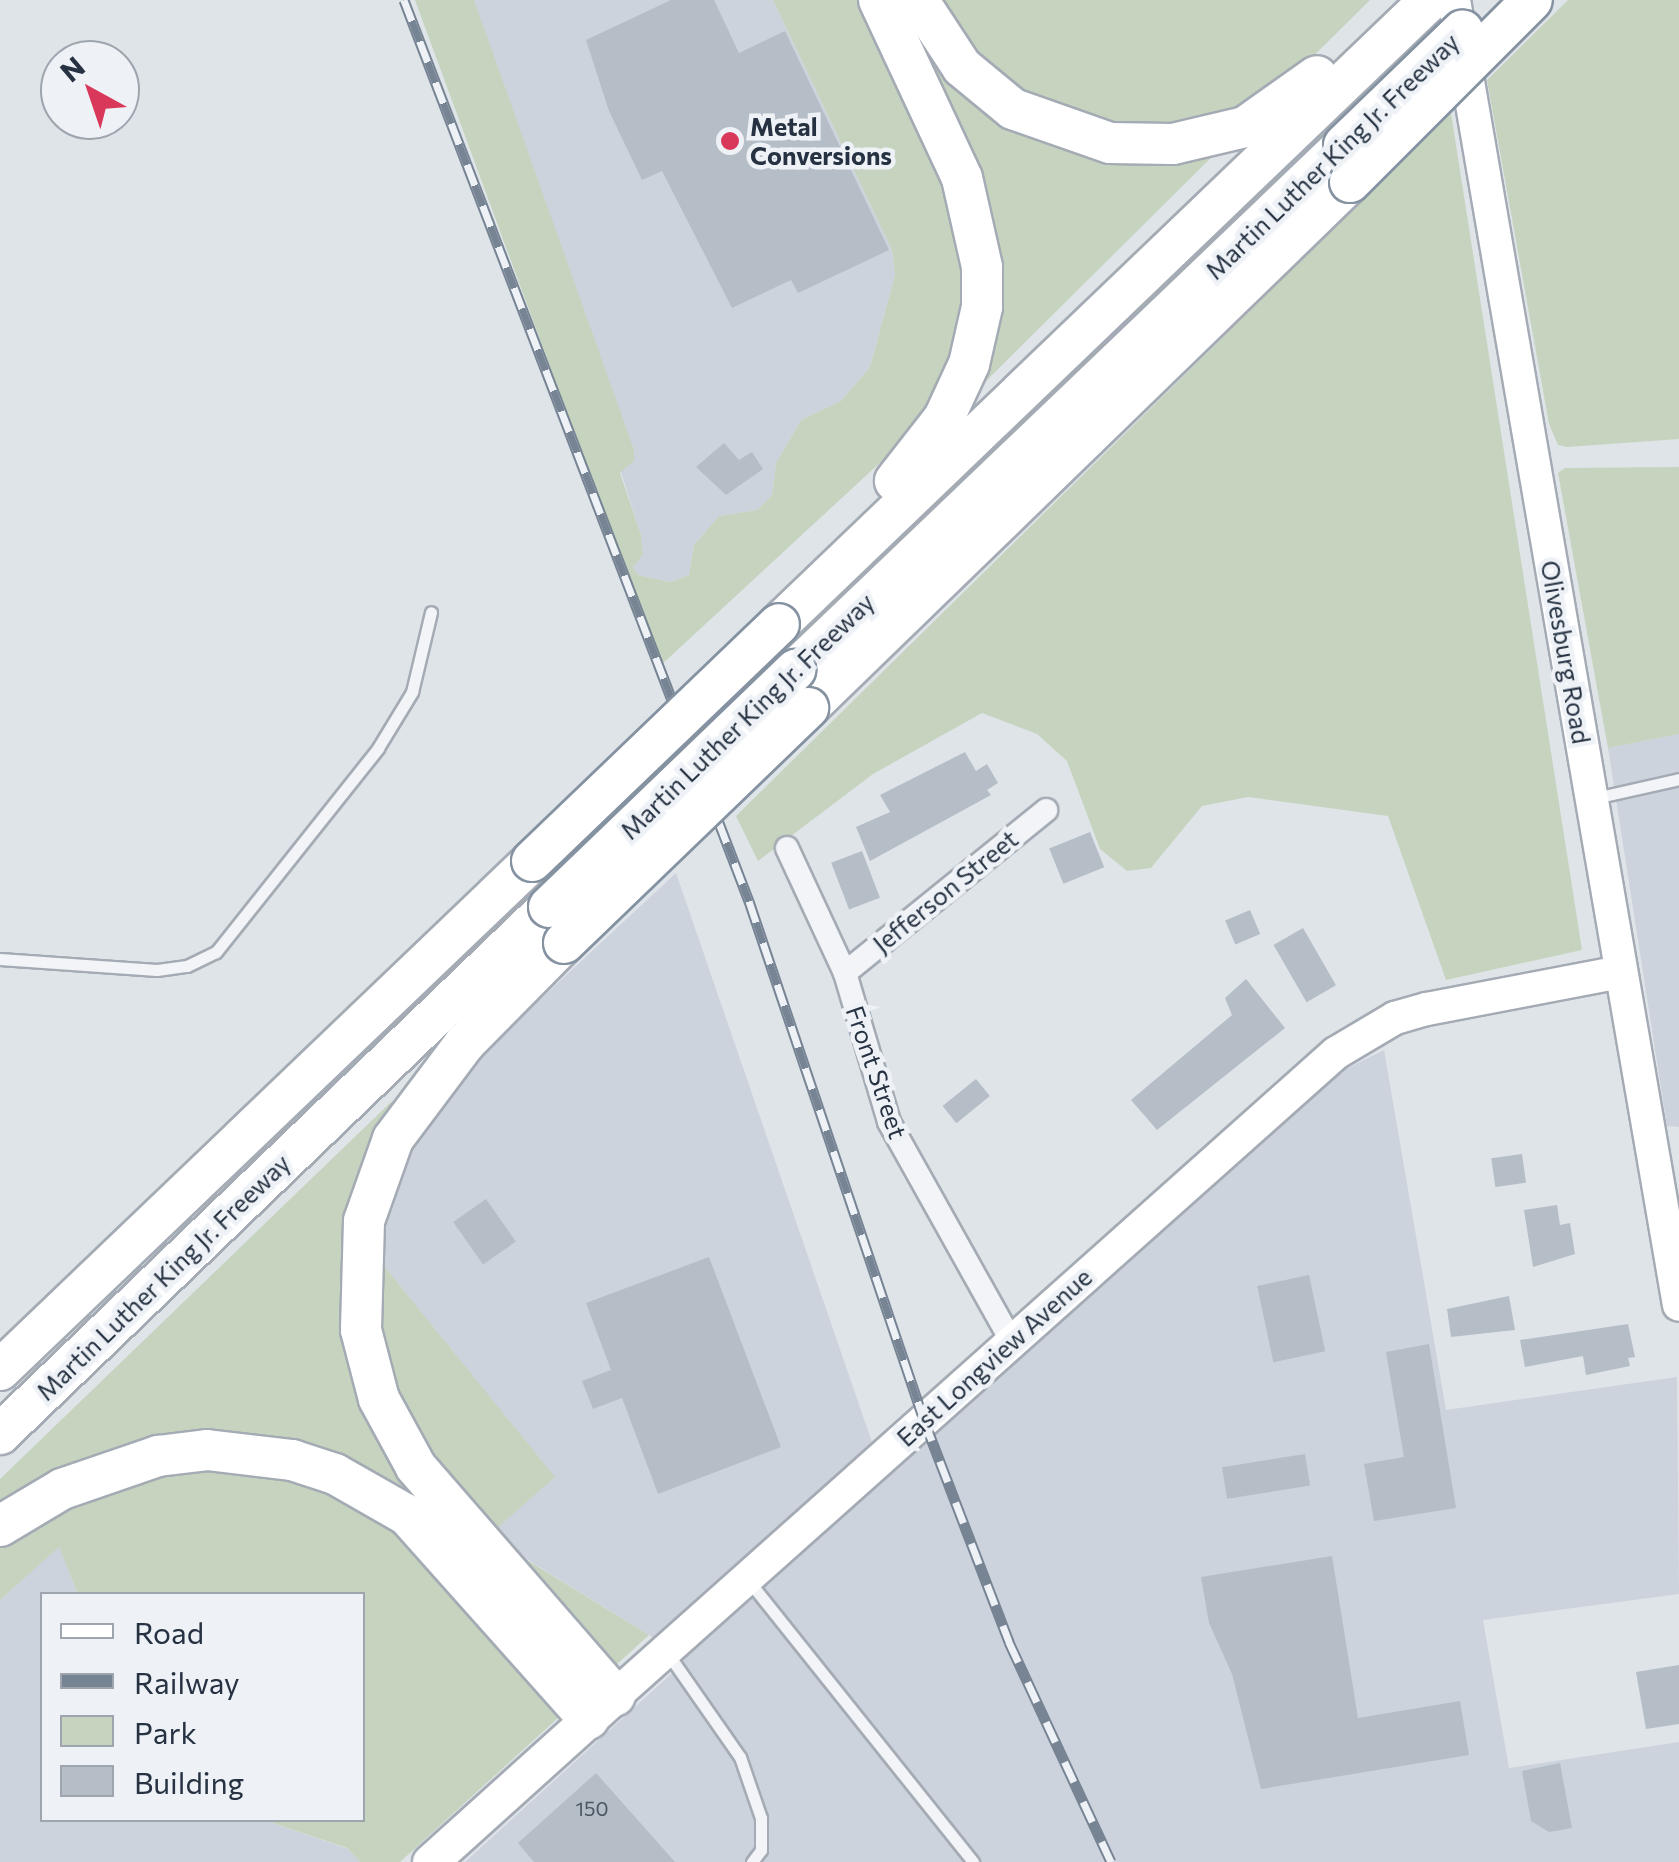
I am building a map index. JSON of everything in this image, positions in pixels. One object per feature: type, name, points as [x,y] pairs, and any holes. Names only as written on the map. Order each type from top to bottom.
[{"type":"highway","points":[[774,612],[926,445],[956,396],[978,334],[982,267],[962,178],[880,0]]},
{"type":"highway","points":[[918,0],[962,67],[1013,109],[1110,143],[1172,144],[1245,127],[1331,80],[1397,0]]},
{"type":"highway","name":"Martin Luther King Jr. Freeway","points":[[0,1370],[458,933],[528,849],[774,612],[1331,80],[1430,0]]},
{"type":"highway","name":"Martin Luther King Jr. Freeway","points":[[0,1434],[556,925],[1347,164],[1495,0]]},
{"type":"highway","points":[[1347,164],[1532,0]]},
{"type":"highway","points":[[556,925],[393,1139],[364,1221],[360,1312],[379,1399],[416,1467],[602,1708]]},
{"type":"highway","points":[[0,1340],[156,1189],[244,1136]]},
{"type":"highway","points":[[0,1526],[62,1489],[158,1456],[252,1452],[307,1464],[407,1515],[602,1708]]},
{"type":"main road","name":"Olivesburg Road","points":[[1454,0],[1679,1305]]},
{"type":"main road","name":"East Longview Avenue","points":[[430,1862],[1300,1081],[1366,1034],[1427,1009],[1620,972]]},
{"type":"street","name":"Jefferson Street","points":[[845,973],[1046,810]]},
{"type":"street","name":"Front Street","points":[[787,848],[845,973],[889,1122],[1012,1342]]},
{"type":"lane","points":[[0,959],[157,970],[187,966],[216,952],[378,748],[412,692],[431,612]]},
{"type":"lane","points":[[1591,799],[1679,778]]},
{"type":"lane","points":[[746,1578],[973,1862]]},
{"type":"lane","points":[[666,1650],[726,1728],[746,1773],[761,1818],[761,1850],[752,1862]]},
{"type":"shaded area","points":[[474,0],[773,0],[892,250],[895,275],[870,367],[841,401],[801,420],[776,463],[772,495],[757,510],[719,516],[694,545],[689,575],[671,582],[638,575],[633,567],[642,553],[641,536]]},
{"type":"shaded area","points":[[1679,734],[1679,1127],[1667,1126],[1608,748]]},
{"type":"shaded area","points":[[676,873],[885,1480],[1334,1075],[1384,1050],[1446,1410],[1677,1377],[1679,1594],[1483,1620],[1509,1768],[1679,1742],[1679,1862],[465,1862],[682,1664],[649,1635],[488,1535],[554,1477],[384,1266],[386,1227],[407,1160],[473,1062]]},
{"type":"shaded area","points":[[59,1546],[77,1592],[40,1592],[40,1822],[270,1822],[348,1849],[360,1862],[0,1862],[0,1600]]},
{"type":"green space","points":[[415,0],[474,0],[634,450],[634,461],[620,473],[641,535],[643,554],[633,567],[638,575],[671,582],[689,575],[694,545],[719,516],[757,510],[772,495],[776,463],[801,420],[841,401],[870,367],[895,275],[892,250],[773,0],[1370,0],[977,390],[910,435],[660,666]]},
{"type":"green space","points":[[1568,0],[1679,0],[1679,439],[1567,447],[1558,445],[1549,424],[1487,80]]},
{"type":"green space","points":[[1451,113],[1582,950],[1446,980],[1388,816],[1248,797],[1202,806],[1151,868],[1127,871],[1100,849],[1067,761],[1037,734],[982,713],[873,774],[758,861],[736,816]]},
{"type":"green space","points":[[1679,467],[1679,734],[1608,748],[1558,473],[1565,468]]},
{"type":"green space","points":[[473,1062],[407,1160],[386,1227],[384,1266],[555,1477],[488,1536],[649,1635],[400,1862],[360,1862],[347,1848],[270,1822],[365,1822],[365,1592],[77,1592],[59,1547],[0,1600],[0,1479],[391,1102]]},
{"type":"building","name":"Metal Conversions","points":[[671,0],[714,0],[739,53],[785,31],[889,250],[798,293],[791,280],[732,308],[662,171],[642,180],[609,111],[586,40]]},
{"type":"building","points":[[724,443],[739,460],[752,452],[763,469],[726,495],[696,467]]},
{"type":"building","points":[[965,752],[976,771],[987,764],[998,783],[987,790],[991,795],[870,861],[856,827],[890,812],[880,795]]},
{"type":"building","points":[[1090,832],[1104,867],[1063,884],[1049,848]]},
{"type":"building","points":[[862,851],[880,898],[849,910],[831,863]]},
{"type":"building","points":[[1250,910],[1260,934],[1235,944],[1225,921]]},
{"type":"building","points":[[1303,928],[1336,985],[1307,1002],[1274,945]]},
{"type":"building","points":[[1246,979],[1285,1028],[1157,1130],[1131,1100],[1232,1015],[1225,998]]},
{"type":"building","points":[[976,1079],[990,1096],[956,1123],[943,1106]]},
{"type":"building","points":[[1522,1154],[1526,1183],[1495,1187],[1491,1158]]},
{"type":"building","points":[[486,1199],[516,1242],[483,1265],[453,1222]]},
{"type":"building","points":[[1557,1205],[1560,1225],[1570,1223],[1575,1254],[1533,1267],[1524,1210]]},
{"type":"building","points":[[709,1257],[781,1447],[658,1494],[622,1398],[593,1409],[582,1381],[611,1370],[586,1303]]},
{"type":"building","points":[[1309,1275],[1325,1351],[1273,1362],[1257,1286]]},
{"type":"building","points":[[1509,1296],[1515,1330],[1451,1337],[1447,1309]]},
{"type":"building","points":[[1628,1324],[1635,1357],[1628,1358],[1630,1366],[1586,1375],[1583,1356],[1525,1367],[1520,1340]]},
{"type":"building","points":[[1429,1344],[1456,1508],[1374,1521],[1364,1464],[1404,1457],[1386,1352]]},
{"type":"building","points":[[1305,1454],[1310,1486],[1227,1499],[1222,1467]]},
{"type":"building","points":[[1332,1556],[1358,1718],[1460,1701],[1469,1755],[1261,1789],[1232,1674],[1209,1623],[1201,1577]]},
{"type":"building","points":[[1679,1665],[1679,1724],[1646,1729],[1636,1672]]},
{"type":"building","points":[[1560,1763],[1572,1828],[1549,1832],[1531,1821],[1522,1771]]},
{"type":"building","points":[[596,1773],[675,1862],[534,1862],[518,1843]]},
{"type":"railway","points":[[404,0],[749,901],[924,1420],[1009,1642],[1111,1862]]},
{"type":"place","name":"Metal Conversions","points":[[730,141]]}]
